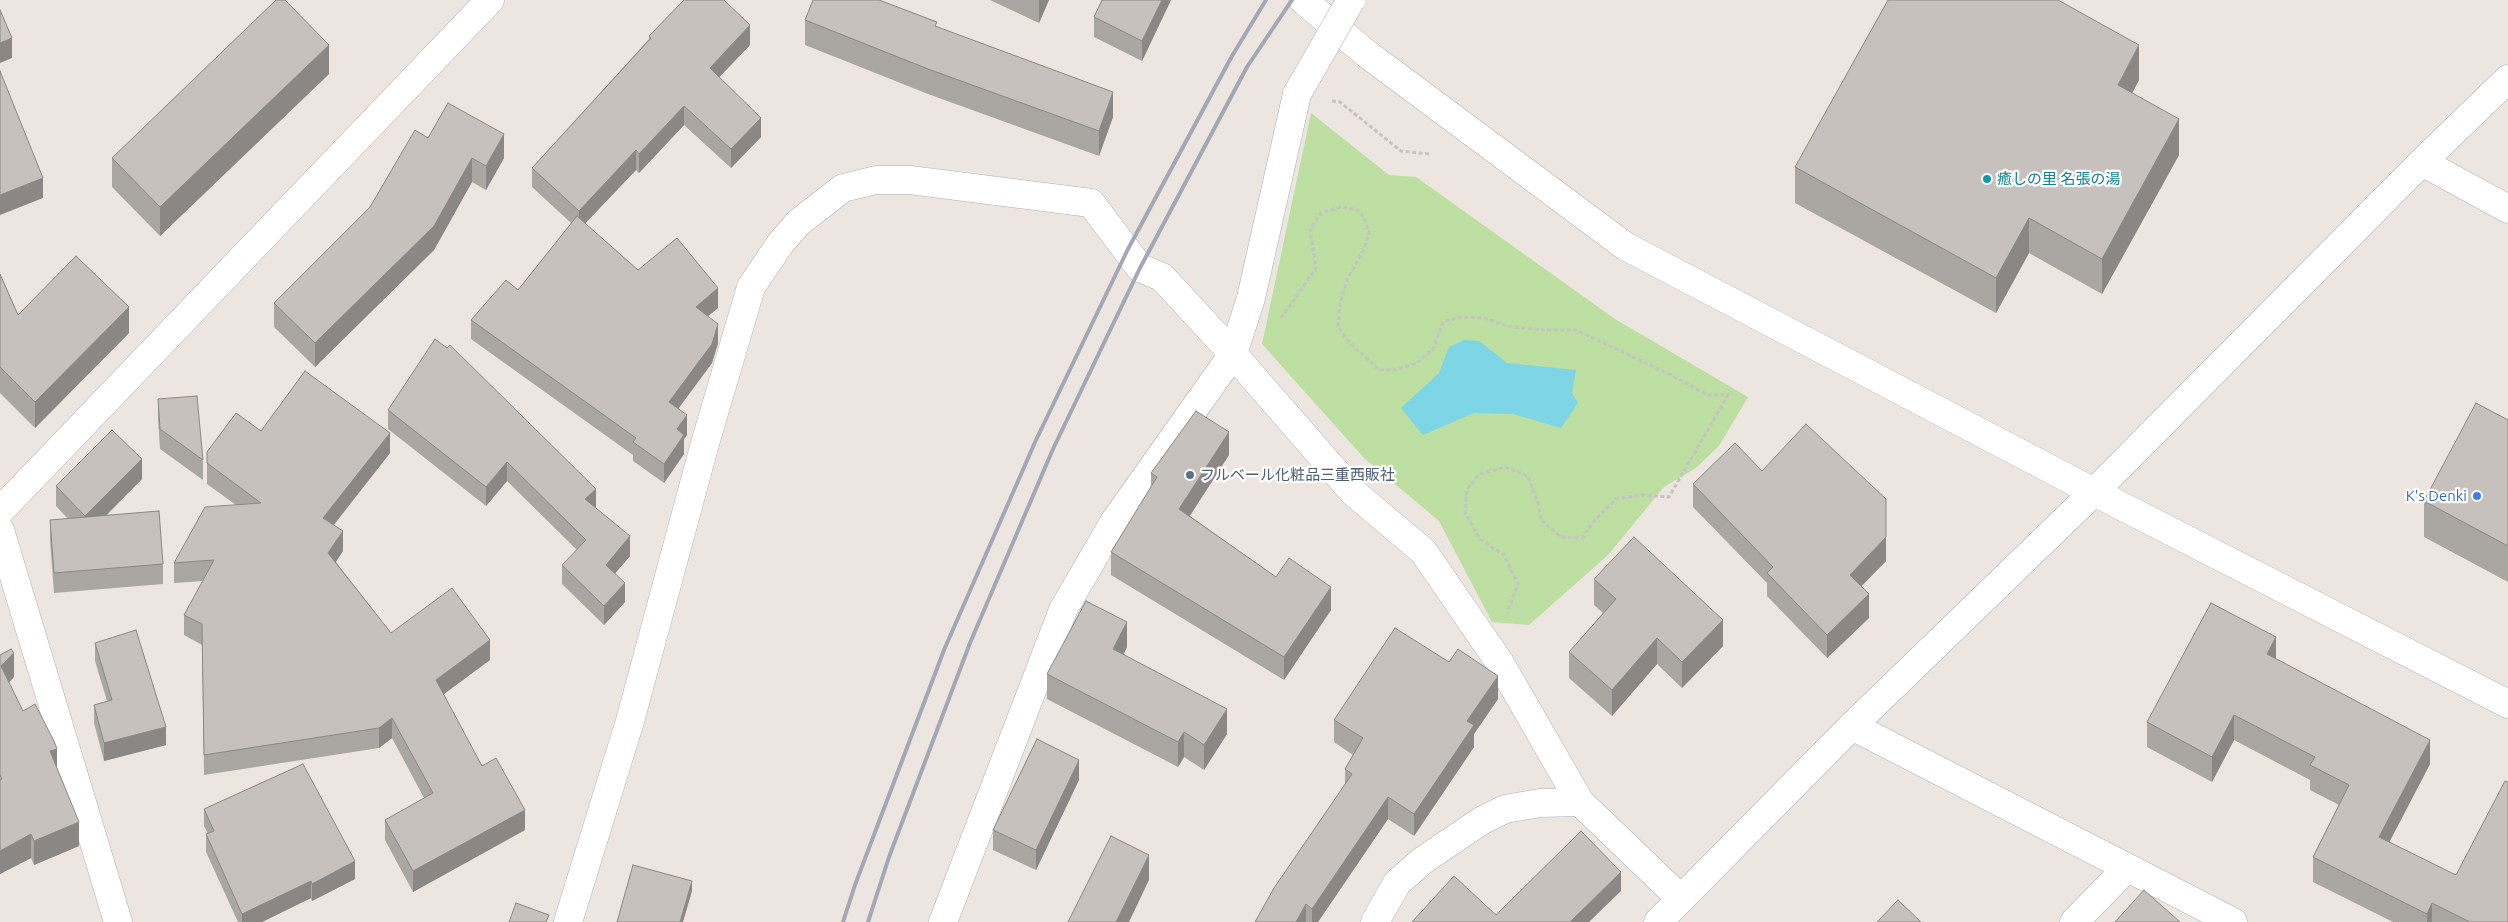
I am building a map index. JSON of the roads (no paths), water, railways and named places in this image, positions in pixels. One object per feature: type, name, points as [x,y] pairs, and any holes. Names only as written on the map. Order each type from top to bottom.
[{"type":"street","points":[[0,511],[490,0]]},
{"type":"street","points":[[1303,0],[1367,54],[1625,246],[2094,492],[2508,704]]},
{"type":"street","points":[[943,922],[1063,610],[1114,522],[1233,354],[1251,298],[1297,94],[1351,0]]},
{"type":"street","points":[[1658,922],[1852,726],[2094,492],[2422,162],[2508,79]]},
{"type":"street","points":[[2422,162],[2508,209]]},
{"type":"street","points":[[568,922],[630,722],[704,447],[751,287],[780,244],[798,223],[843,188],[876,180],[910,180],[1090,203],[1140,268],[1162,277],[1233,354],[1354,493],[1423,551],[1500,663],[1580,802],[1681,899]]},
{"type":"street","points":[[0,530],[118,922]]},
{"type":"street","points":[[1852,726],[2233,922]]},
{"type":"street","points":[[1375,922],[1397,883],[1422,861],[1481,821],[1505,809],[1540,802],[1580,802]]},
{"type":"street","points":[[2074,922],[2127,868]]},
{"type":"water","points":[[1464,340],[1479,341],[1507,363],[1576,370],[1572,393],[1578,403],[1561,428],[1513,414],[1474,413],[1423,435],[1401,408],[1439,373],[1449,347]]},
{"type":"railway","points":[[843,922],[855,885],[944,650],[1036,440],[1128,249],[1232,56],[1266,0]]},
{"type":"railway","points":[[868,922],[889,857],[970,643],[1053,449],[1140,268],[1247,67],[1292,0]]},
{"type":"place","name":"癒しの里 名張の湯","points":[[1987,179]]},
{"type":"place","name":"フルベール化粧品三重西販社","points":[[1190,475]]},
{"type":"place","name":"K's Denki","points":[[2477,496]]}]
